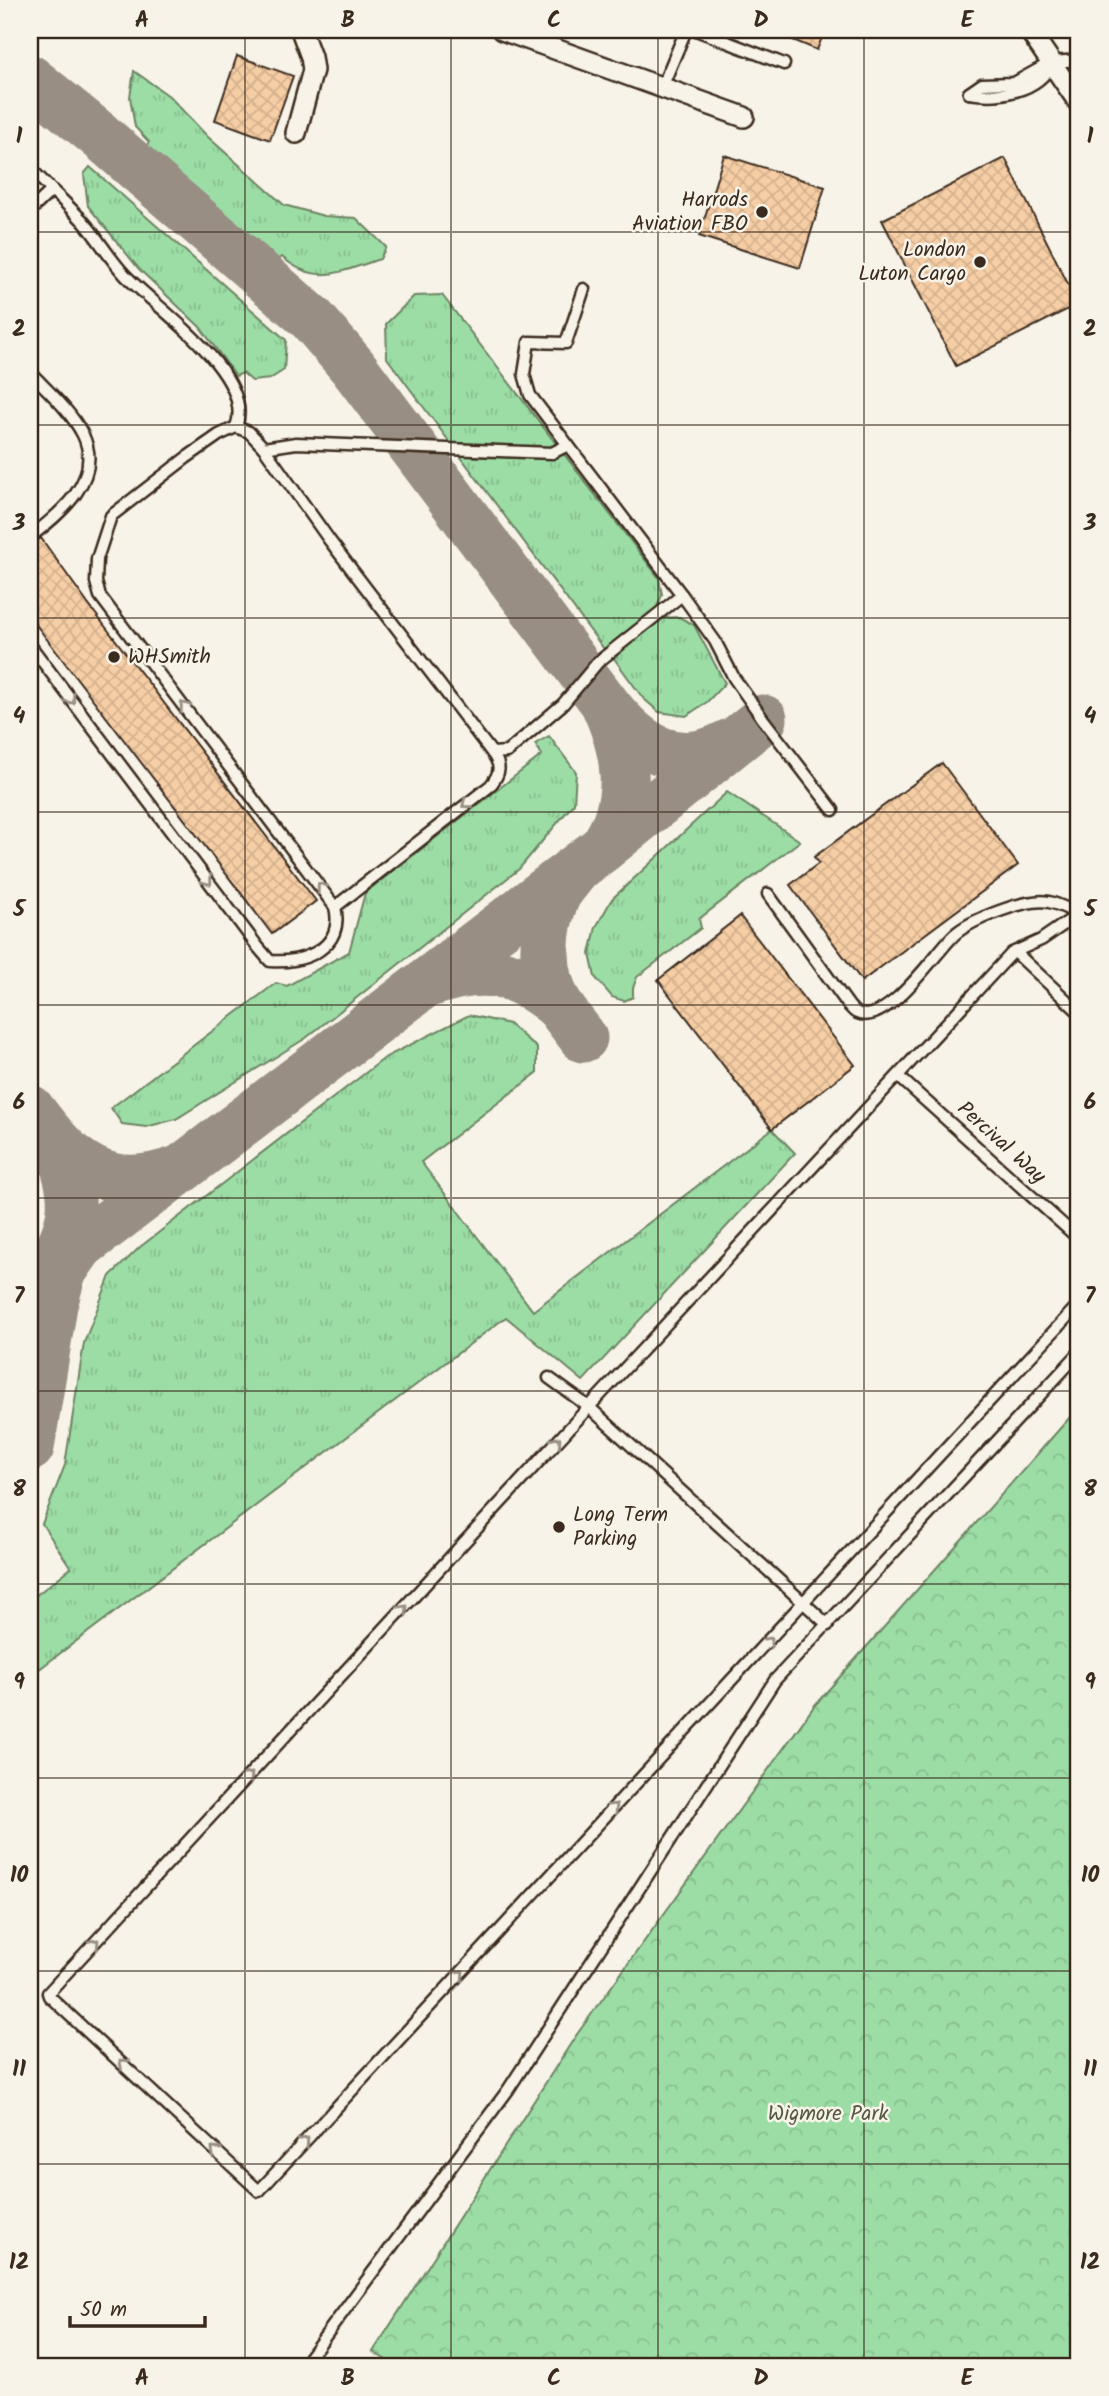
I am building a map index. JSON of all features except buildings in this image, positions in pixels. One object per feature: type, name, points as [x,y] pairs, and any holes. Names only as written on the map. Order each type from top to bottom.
[{"type":"street","points":[[296,133],[313,70],[301,30]]},
{"type":"street","points":[[502,30],[744,117]]},
{"type":"street","points":[[1029,30],[1079,103]]},
{"type":"lane","points":[[662,87],[686,30]]},
{"type":"lane","points":[[696,30],[784,64]]},
{"type":"lane","points":[[1052,62],[1046,76],[1028,87],[988,96],[969,93],[982,84],[1014,83],[1052,62],[1079,60]]},
{"type":"lane","points":[[30,168],[82,220],[124,274],[186,329],[205,351],[236,396],[239,407],[236,427]]},
{"type":"lane","points":[[30,211],[51,191]]},
{"type":"lane","points":[[584,289],[566,343],[529,342],[525,365],[526,386],[530,395],[682,595],[715,641],[734,678],[833,810]]},
{"type":"lane","points":[[30,372],[74,420],[83,435],[88,457],[83,482],[69,505],[30,537]]},
{"type":"lane","points":[[30,645],[270,961],[306,959],[326,945],[336,931],[335,907],[100,596],[96,582],[97,559],[111,516],[219,435],[236,427],[249,432],[264,448],[330,541],[499,763],[499,776],[489,786],[335,907]]},
{"type":"lane","points":[[264,448],[296,443],[552,453],[568,445]]},
{"type":"lane","points":[[492,753],[507,752],[563,704],[598,662],[682,595]]},
{"type":"lane","points":[[768,894],[849,1006],[858,1014],[867,1015],[894,1001],[917,980],[954,934],[976,920],[995,912],[1047,901],[1079,914]]},
{"type":"lane","points":[[1079,914],[1041,940],[1015,952],[589,1407],[48,1993],[49,1996],[259,2191],[1079,1304]]},
{"type":"lane","points":[[1015,952],[1079,1012]]},
{"type":"lane","name":"Percival Way","points":[[898,1076],[1079,1239]]},
{"type":"lane","points":[[303,2366],[508,2090],[775,1680],[1079,1353]]},
{"type":"lane","points":[[549,1378],[589,1407],[828,1625]]},
{"type":"green space","points":[[134,71],[169,96],[208,137],[284,205],[324,216],[356,218],[386,247],[380,259],[330,274],[307,272],[282,257],[278,260],[146,146],[149,142],[135,127],[130,97]]},
{"type":"green space","points":[[90,167],[286,340],[284,370],[270,379],[252,381],[243,373],[236,376],[200,327],[139,269],[88,206],[84,174]]},
{"type":"green space","points":[[442,295],[659,578],[662,595],[656,609],[604,649],[387,358],[386,324],[414,296]]},
{"type":"green space","points":[[679,617],[694,625],[725,683],[707,702],[686,716],[659,712],[643,698],[613,657],[663,618]]},
{"type":"green space","points":[[549,736],[576,772],[574,803],[519,869],[306,1038],[176,1119],[146,1127],[122,1124],[111,1108],[276,983],[287,986],[349,952],[365,893],[542,755],[535,744]]},
{"type":"green space","points":[[727,792],[800,841],[699,919],[701,928],[637,977],[633,997],[624,1001],[612,997],[595,977],[590,954],[596,927],[612,899]]},
{"type":"green space","points":[[469,1015],[509,1024],[537,1048],[537,1073],[421,1162],[533,1311],[772,1129],[795,1153],[583,1381],[506,1317],[30,1676],[30,1600],[71,1568],[42,1524],[65,1465],[84,1343],[110,1276],[140,1247],[386,1057]]},
{"type":"green space","name":"Wigmore Park","points":[[1079,1407],[1079,2366],[396,2366],[373,2352],[575,2037],[815,1705]]},
{"type":"taxiway","points":[[30,79],[312,319],[353,367],[604,702],[618,739],[624,776],[620,812],[603,848]]},
{"type":"taxiway","points":[[607,706],[633,734],[661,751],[693,755],[730,743]]},
{"type":"taxiway","points":[[30,1284],[603,848],[763,719]]},
{"type":"taxiway","points":[[572,874],[558,893],[547,923],[546,967],[553,994],[583,1038]]},
{"type":"taxiway","points":[[429,983],[467,973],[499,974],[529,985],[560,1007]]},
{"type":"taxiway","points":[[30,1109],[60,1145],[92,1170],[110,1177],[130,1179],[178,1170]]},
{"type":"taxiway","points":[[46,1272],[64,1239],[71,1208],[68,1178],[55,1142]]},
{"type":"taxiway","points":[[30,1447],[53,1305],[62,1272],[78,1249]]},
{"type":"place","name":"Harrods Aviation FBO","points":[[762,212]]},
{"type":"place","name":"London Luton Cargo","points":[[980,262]]},
{"type":"place","name":"WHSmith","points":[[114,657]]},
{"type":"place","name":"Long Term Parking","points":[[559,1527]]}]
